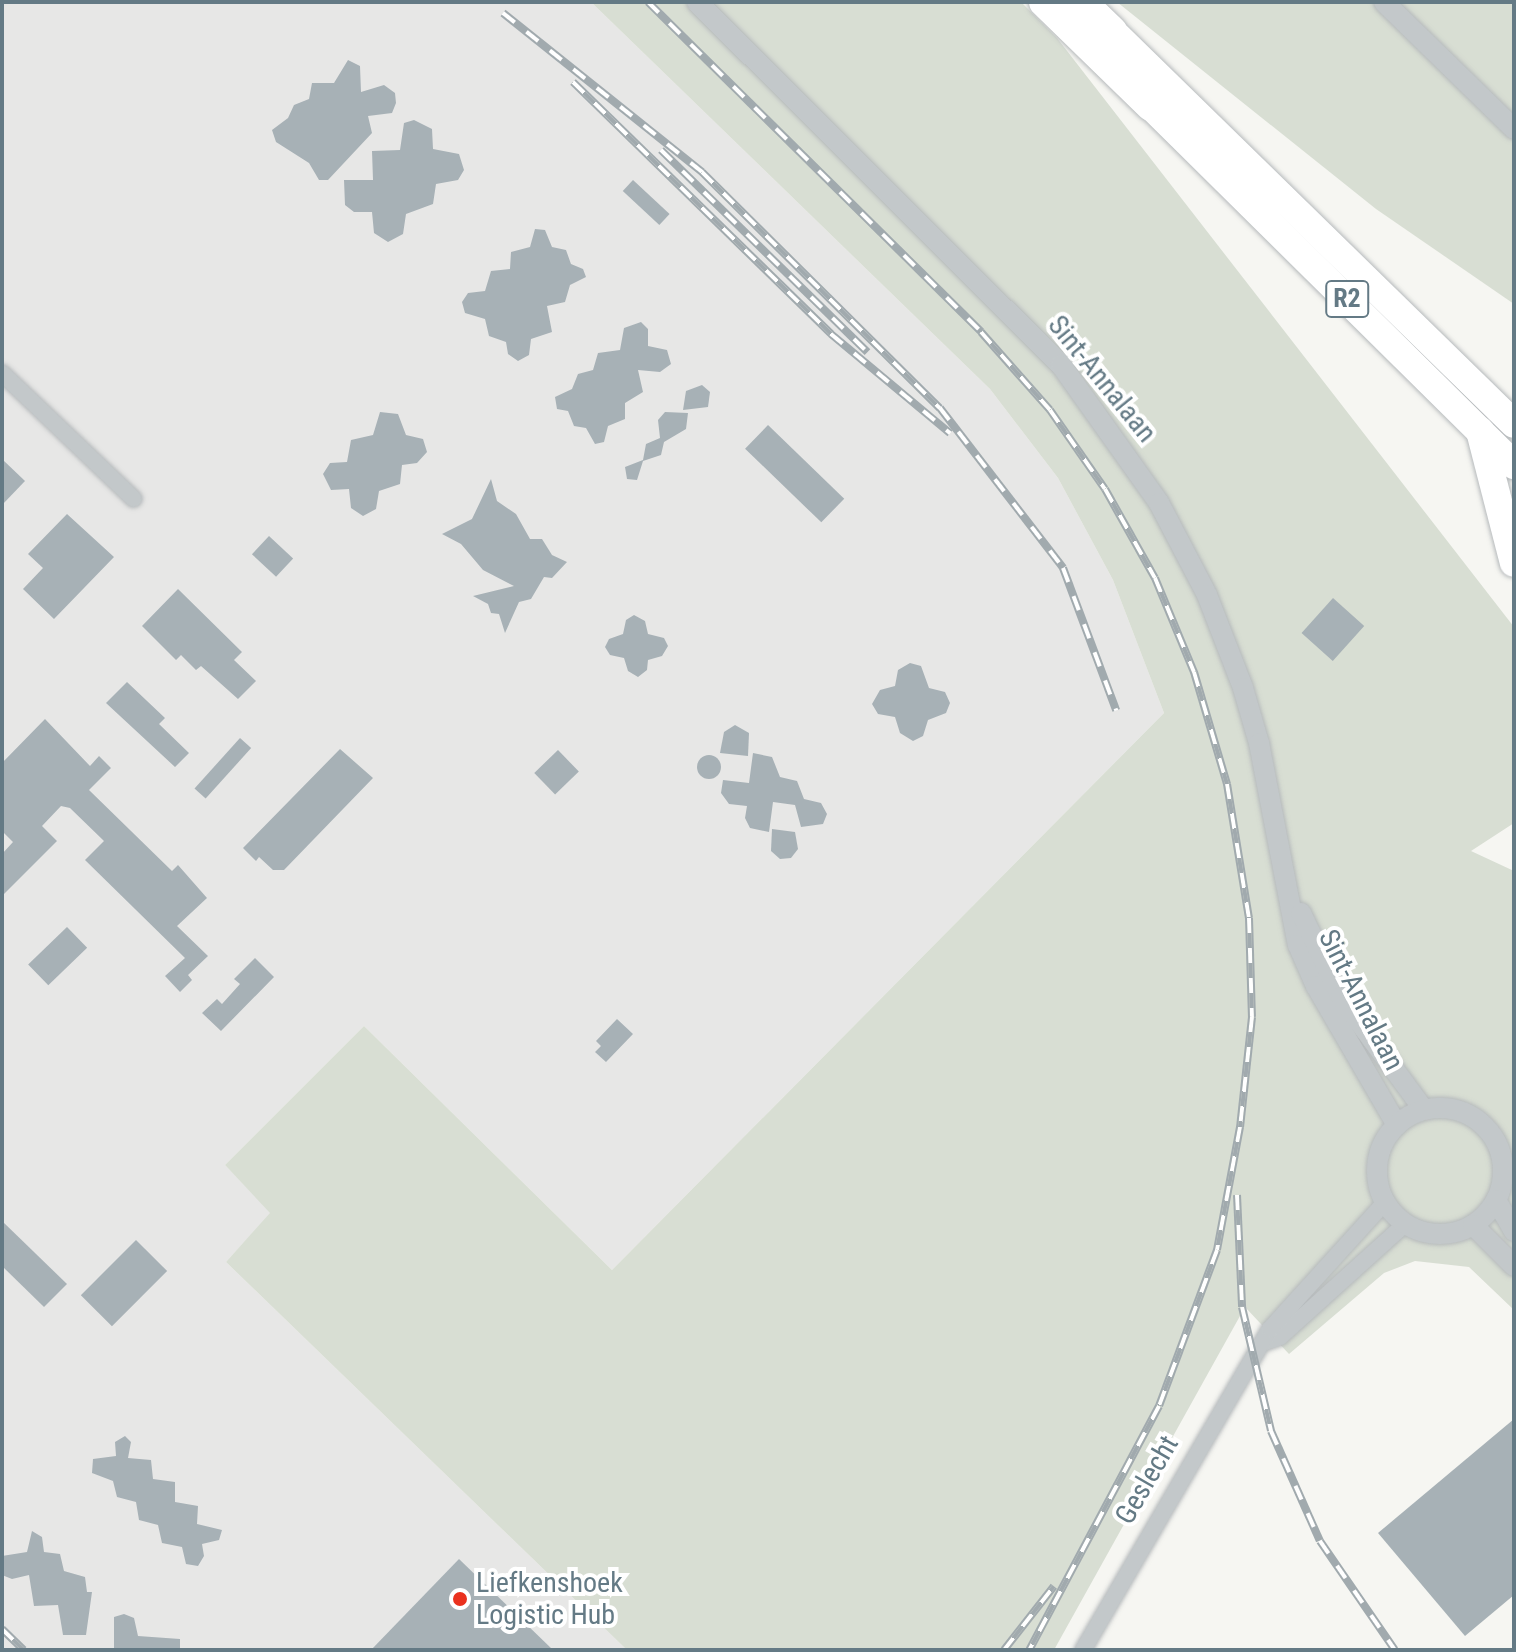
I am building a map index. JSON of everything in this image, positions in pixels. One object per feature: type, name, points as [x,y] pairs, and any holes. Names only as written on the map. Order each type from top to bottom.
[{"type":"highway","name":"R2","points":[[1044,2],[1151,106],[1510,420],[1514,477]]},
{"type":"highway","name":"R2","points":[[1082,2],[1510,420],[1514,465]]},
{"type":"highway","name":"R2","points":[[1510,420],[1514,486]]},
{"type":"highway","name":"R2","points":[[1510,420],[1514,496]]},
{"type":"highway","name":"R2","points":[[1510,420],[1514,510]]},
{"type":"highway","name":"R2","points":[[1510,420],[1514,526]]},
{"type":"highway","points":[[1510,420],[1514,563]]},
{"type":"street","name":"Sint-Annalaan","points":[[697,2],[1061,365],[1125,450],[1187,554],[1226,641],[1259,743],[1298,945],[1316,986],[1397,1125]]},
{"type":"street","points":[[1384,2],[1514,129]]},
{"type":"street","points":[[2,373],[134,499]]},
{"type":"street","name":"Sint-Annalaan","points":[[1290,897],[1341,997],[1424,1110]]},
{"type":"street","points":[[1424,1110],[1465,1112],[1496,1140],[1503,1170],[1496,1200],[1473,1225],[1439,1234],[1405,1224],[1385,1202],[1378,1161],[1397,1125],[1424,1110]]},
{"type":"street","points":[[1496,1200],[1514,1231]]},
{"type":"street","name":"Geslecht","points":[[1083,1650],[1227,1395],[1266,1342],[1270,1329],[1385,1202]]},
{"type":"street","name":"Geslecht","points":[[1266,1342],[1280,1337],[1405,1224]]},
{"type":"street","points":[[1473,1225],[1514,1266]]},
{"type":"shaded area","points":[[2,2],[591,2],[990,389],[1058,478],[1113,580],[1164,713],[612,1270],[364,1026],[225,1165],[271,1213],[226,1262],[627,1650],[2,1650]]},
{"type":"shaded area","points":[[591,2],[1021,2],[1057,38],[1514,627],[1514,823],[1471,851],[1514,871],[1514,1310],[1469,1267],[1415,1261],[1384,1273],[1289,1354],[1245,1307],[1054,1650],[627,1650],[226,1262],[270,1213],[225,1165],[364,1026],[612,1270],[1164,713],[1113,580],[1058,478],[990,389]]},
{"type":"shaded area","points":[[1117,2],[1514,2],[1514,304],[1376,209]]},
{"type":"building","points":[[348,60],[360,66],[361,92],[384,85],[395,93],[396,103],[392,113],[368,116],[372,133],[328,180],[319,180],[309,163],[276,142],[272,130],[288,118],[294,105],[309,99],[312,83],[334,83]]},
{"type":"building","points":[[414,120],[432,129],[433,149],[459,154],[464,170],[458,180],[436,184],[433,204],[406,214],[403,234],[388,242],[374,233],[372,212],[354,212],[345,205],[344,180],[373,180],[372,151],[400,150],[404,123]]},
{"type":"building","points":[[633,180],[670,214],[659,225],[623,191]]},
{"type":"building","points":[[535,229],[545,230],[552,247],[566,250],[571,264],[583,269],[586,277],[570,285],[565,302],[547,306],[552,332],[531,339],[529,355],[518,361],[508,354],[506,342],[489,336],[485,319],[465,313],[462,302],[468,293],[485,291],[491,271],[510,269],[511,252],[530,247]]},
{"type":"building","points":[[641,322],[648,329],[648,346],[667,350],[671,364],[660,372],[638,370],[643,392],[625,403],[625,419],[608,426],[604,442],[595,444],[586,428],[574,426],[568,411],[557,409],[555,397],[572,389],[578,374],[593,370],[598,353],[620,350],[624,328]]},
{"type":"building","points":[[702,385],[710,392],[708,407],[683,410],[686,391]]},
{"type":"building","points":[[380,412],[398,414],[406,435],[423,439],[427,452],[417,463],[402,465],[400,484],[379,491],[376,509],[363,516],[351,508],[349,489],[331,490],[323,474],[330,463],[347,462],[351,440],[373,435]]},
{"type":"building","points":[[665,412],[688,413],[686,429],[664,442],[661,455],[643,461],[637,480],[627,479],[625,467],[643,460],[646,444],[660,438],[658,420]]},
{"type":"building","points":[[768,425],[844,499],[821,522],[745,449]]},
{"type":"building","points":[[2,459],[25,481],[2,505]]},
{"type":"building","points":[[491,479],[497,501],[516,514],[530,539],[542,539],[552,555],[567,562],[552,578],[544,577],[531,599],[519,602],[505,633],[499,614],[491,613],[488,604],[473,596],[514,586],[483,570],[461,544],[442,534],[472,519]]},
{"type":"building","points":[[67,514],[114,557],[54,619],[23,589],[43,568],[28,554]]},
{"type":"building","points":[[269,536],[293,559],[276,577],[252,554]]},
{"type":"building","points":[[178,589],[242,652],[234,660],[256,681],[238,699],[201,666],[196,670],[181,655],[176,660],[142,626]]},
{"type":"building","points":[[1333,598],[1364,626],[1333,661],[1302,633]]},
{"type":"building","points":[[634,615],[645,621],[648,634],[664,638],[668,646],[662,656],[648,660],[647,670],[638,677],[628,671],[624,658],[610,655],[605,647],[609,639],[623,634],[626,620]]},
{"type":"building","points":[[910,663],[921,666],[929,688],[945,692],[950,703],[946,713],[928,720],[923,736],[913,741],[900,733],[895,717],[878,714],[872,704],[880,690],[895,686],[898,670]]},
{"type":"building","points":[[127,682],[165,718],[159,724],[189,753],[175,767],[106,703]]},
{"type":"building","points":[[45,719],[90,766],[99,756],[111,768],[89,790],[172,871],[178,865],[207,898],[177,926],[208,956],[188,975],[192,980],[180,992],[165,976],[185,958],[85,860],[104,841],[70,808],[61,806],[42,826],[57,841],[2,896],[2,854],[13,842],[2,831],[2,763]]},
{"type":"building","points":[[735,725],[749,733],[748,756],[720,753],[724,732]]},
{"type":"building","points":[[240,738],[251,748],[206,799],[194,789]]},
{"type":"building","points":[[340,749],[373,778],[284,870],[273,870],[259,857],[256,861],[243,848]]},
{"type":"building","points":[[558,750],[579,772],[555,795],[534,773]]},
{"type":"building","points":[[753,753],[772,757],[780,777],[797,781],[804,799],[821,803],[827,814],[823,824],[801,827],[795,805],[773,802],[769,832],[750,828],[745,818],[747,806],[729,804],[721,793],[723,780],[749,783]]},
{"type":"building","points":[[709,755],[718,758],[721,767],[718,776],[709,779],[700,776],[697,767],[700,758]]},
{"type":"building","points":[[772,829],[795,832],[798,849],[791,858],[780,859],[771,851]]},
{"type":"building","points":[[67,927],[87,948],[48,985],[28,965]]},
{"type":"building","points":[[255,958],[274,977],[221,1031],[202,1013],[217,999],[222,1004],[240,984],[234,979]]},
{"type":"building","points":[[617,1019],[633,1034],[606,1062],[595,1052],[601,1046],[596,1041]]},
{"type":"building","points":[[2,1221],[67,1284],[44,1307],[2,1266]]},
{"type":"building","points":[[136,1240],[167,1271],[112,1326],[81,1295]]},
{"type":"building","points":[[1514,1419],[1514,1595],[1465,1636],[1378,1533]]},
{"type":"building","points":[[125,1436],[131,1442],[128,1458],[151,1460],[153,1479],[175,1482],[175,1502],[198,1506],[197,1524],[222,1530],[219,1540],[202,1544],[204,1556],[198,1566],[186,1564],[182,1547],[162,1543],[158,1525],[139,1520],[136,1502],[117,1497],[113,1481],[92,1473],[93,1459],[116,1456],[115,1442]]},
{"type":"building","points":[[32,1531],[42,1537],[44,1552],[60,1554],[64,1571],[85,1577],[87,1592],[92,1592],[86,1635],[63,1635],[58,1605],[34,1606],[29,1575],[12,1579],[2,1575],[2,1556],[27,1552]]},
{"type":"building","name":"Liefkenshoek Logistic Hub","points":[[459,1559],[553,1650],[371,1650]]},
{"type":"building","points":[[124,1614],[134,1618],[138,1636],[180,1639],[180,1650],[114,1650],[114,1617]]},
{"type":"railway","points":[[648,2],[981,332],[1050,410],[1105,489],[1155,578],[1194,672],[1227,784],[1249,918],[1252,1017],[1240,1127],[1217,1250],[1159,1406],[1029,1650]]},
{"type":"railway","points":[[503,13],[702,172],[940,408],[1063,568],[1116,710]]},
{"type":"railway","points":[[573,82],[831,334],[950,433]]},
{"type":"railway","points":[[661,150],[867,352]]},
{"type":"railway","points":[[1237,1195],[1242,1307],[1271,1431],[1320,1541],[1395,1650]]},
{"type":"railway","points":[[1004,1650],[1054,1586]]},
{"type":"railway","points":[[2,1629],[24,1650]]},
{"type":"place","name":"Liefkenshoek Logistic Hub","points":[[460,1599]]}]
